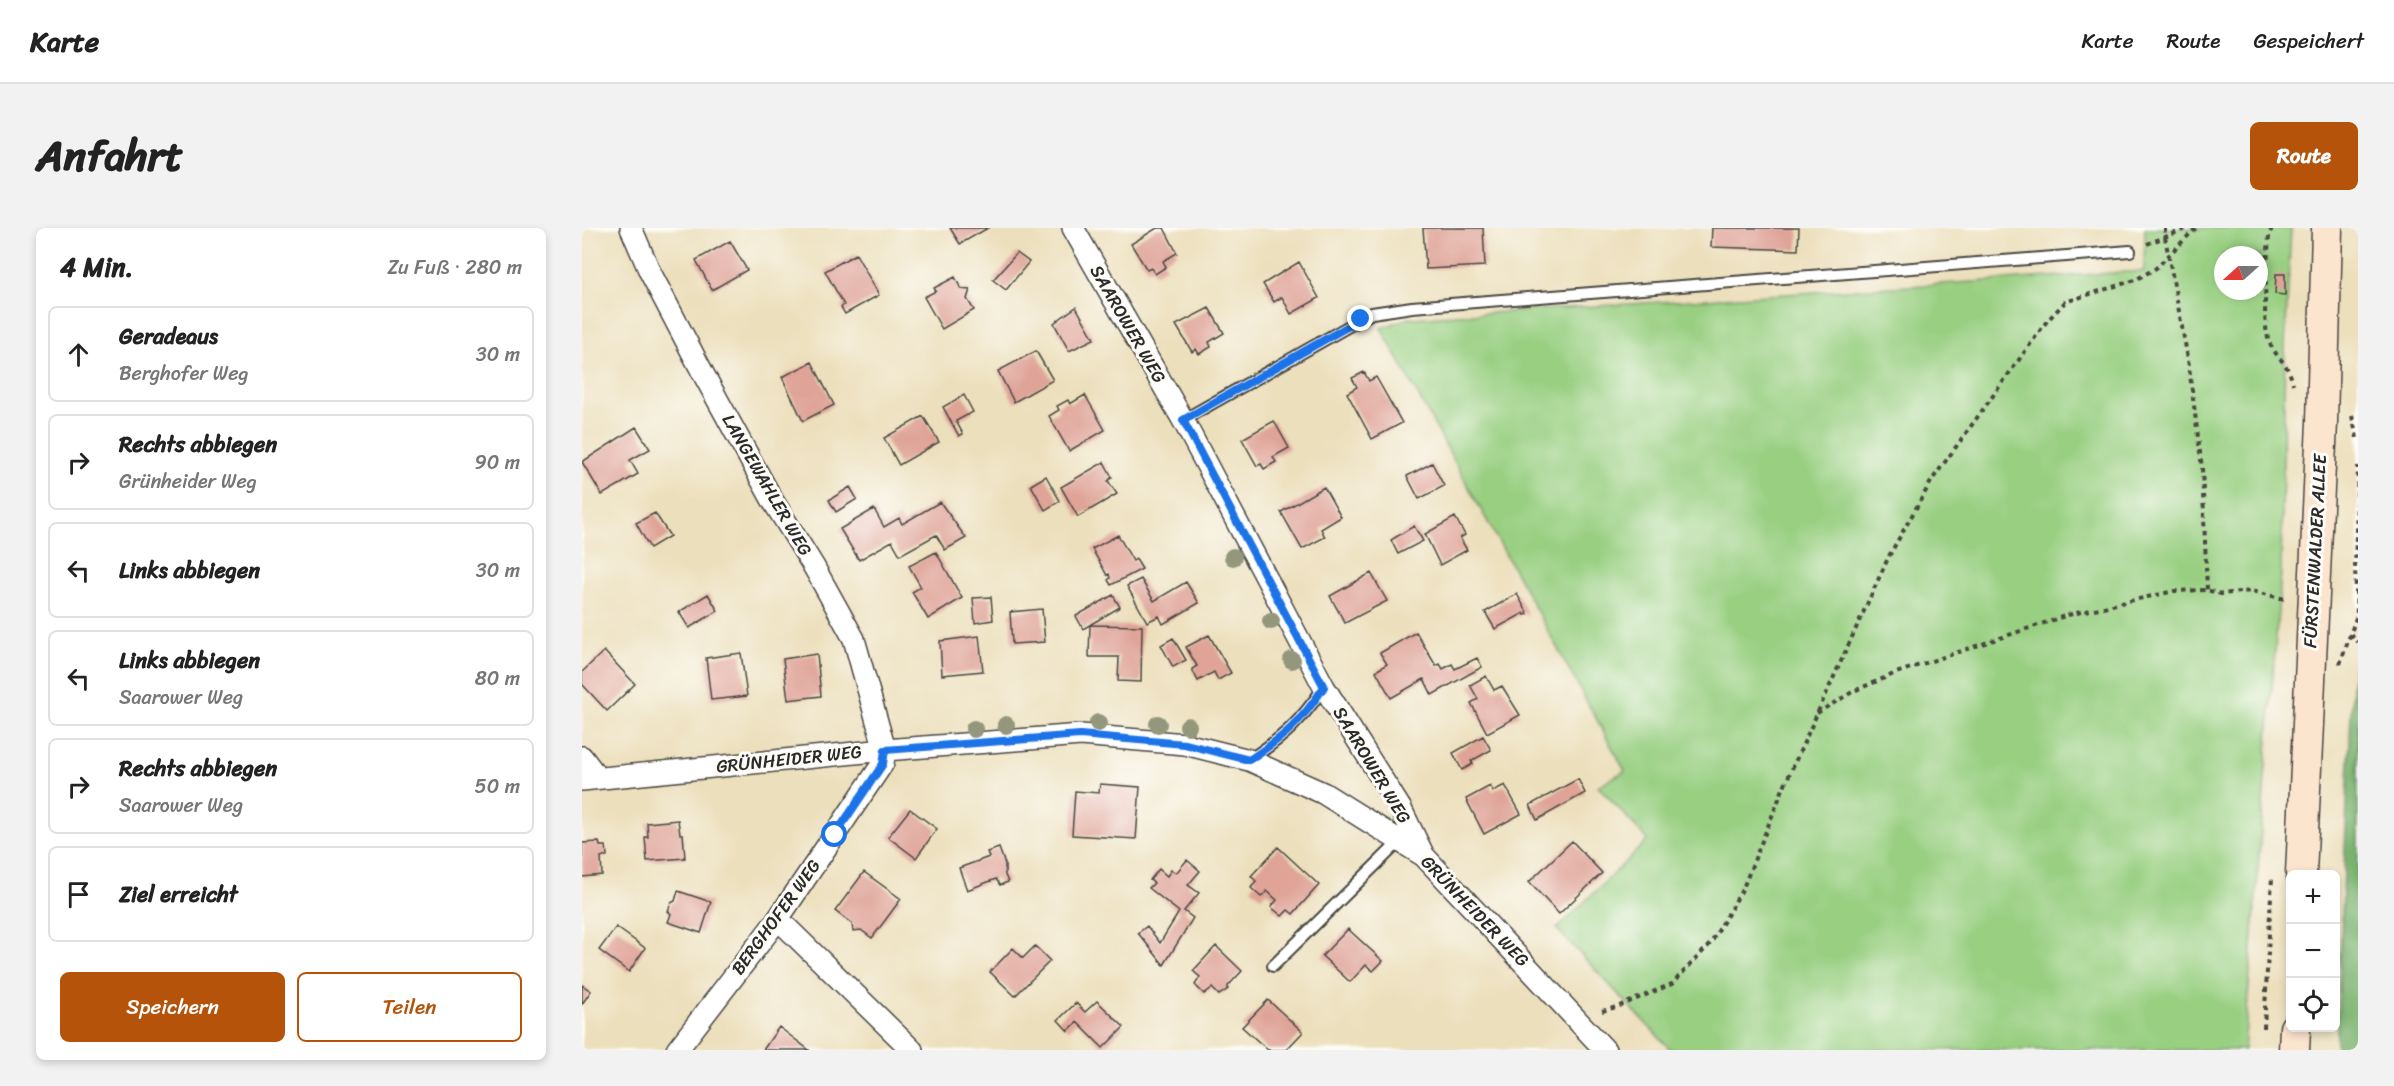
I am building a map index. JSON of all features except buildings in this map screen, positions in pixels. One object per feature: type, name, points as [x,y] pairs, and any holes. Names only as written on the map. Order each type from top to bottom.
[{"type":"main road","name":"FÜRSTENWALDER ALLEE","points":[[2301,870],[2322,423],[2327,228]]},
{"type":"main road","points":[[2294,1050],[2295,1032]]},
{"type":"street","name":"LANGEWAHLER WEG","points":[[631,228],[650,272],[705,377],[773,501],[814,567],[854,639],[885,750]]},
{"type":"street","name":"SAAROWER WEG","points":[[1073,228],[1183,420],[1324,687],[1401,809],[1424,856]]},
{"type":"street","name":"GRÜNHEIDER WEG","points":[[590,779],[885,750],[1080,735],[1185,744],[1249,760],[1323,793],[1424,856],[1605,1050]]},
{"type":"street","name":"BERGHOFER WEG","points":[[677,1050],[778,919],[883,764],[885,750]]},
{"type":"street","points":[[582,758],[590,779]]},
{"type":"street","points":[[778,919],[912,1050]]},
{"type":"lane","points":[[1183,420],[1372,313],[1402,308],[2130,251]]},
{"type":"lane","points":[[1249,760],[1282,738],[1306,713],[1324,687]]},
{"type":"lane","points":[[1273,966],[1401,840]]},
{"type":"path","points":[[2165,228],[2168,256],[2188,359],[2202,468],[2207,590]]},
{"type":"path","points":[[2130,251],[2188,228]]},
{"type":"path","points":[[1575,1018],[1617,1007],[1672,984],[1711,943],[1743,888],[1816,713],[1889,556],[1932,480],[2047,321],[2065,302],[2135,280],[2156,268],[2196,228]]},
{"type":"path","points":[[2272,228],[2269,235],[2266,328],[2270,344],[2290,369]]},
{"type":"path","points":[[2358,466],[2355,568],[2358,615],[2351,634],[2358,642]]},
{"type":"path","points":[[1816,713],[1854,691],[1896,673],[2068,615],[2174,591],[2207,590],[2222,594],[2251,591],[2285,599]]},
{"type":"green space","points":[[2145,228],[2291,228],[2285,346],[2281,572],[2244,1050],[1671,1050],[1557,929],[1648,840],[1598,786],[1625,771],[1381,328],[1410,318],[2144,271]]},
{"type":"green space","points":[[2358,662],[2358,1050],[2336,1050],[2337,1032],[2340,1032],[2340,961],[2353,670]]},
{"type":"route","points":[[835,835],[883,764],[885,750],[1080,735],[1185,744],[1249,760],[1282,738],[1306,713],[1324,687],[1183,420],[1361,319]]}]
